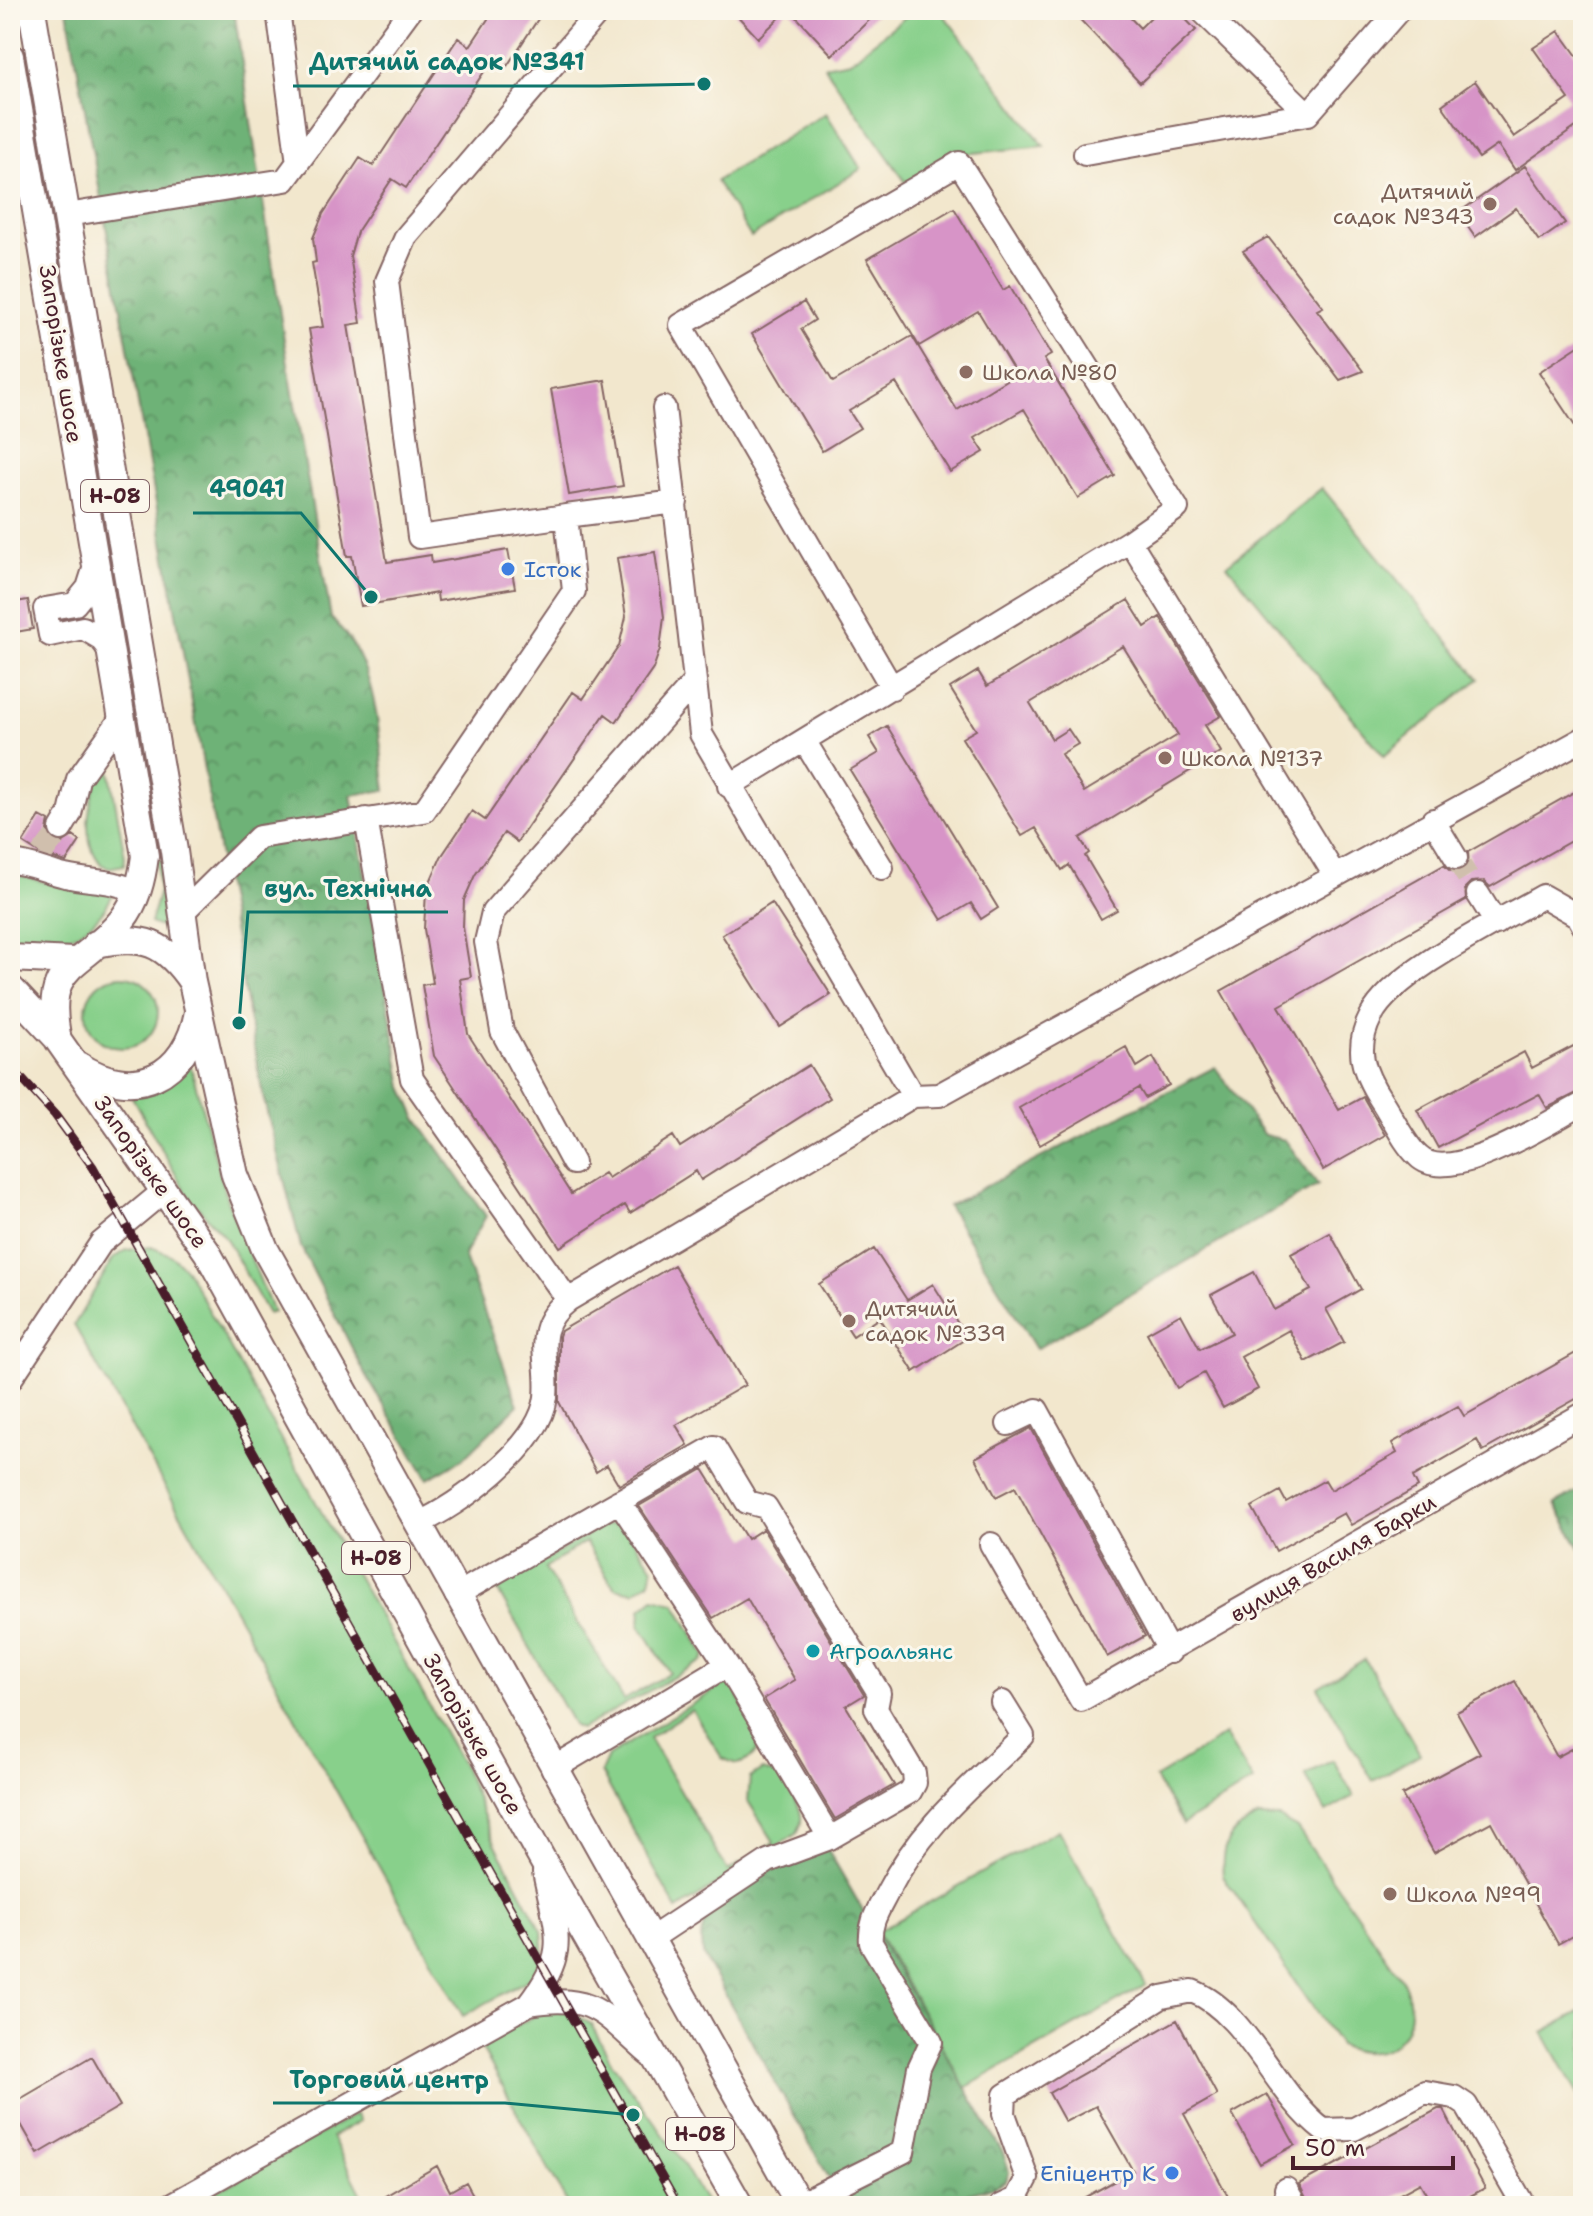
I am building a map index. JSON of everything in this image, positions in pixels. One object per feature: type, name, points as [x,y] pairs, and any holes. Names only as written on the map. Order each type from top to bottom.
[{"type":"main road","name":"Запорізьке шосе","points":[[32,10],[184,911],[192,982],[235,1175],[265,1249],[553,1769],[800,2205]]},
{"type":"main road","name":"Запорізьке шосе","points":[[10,56],[145,856],[138,892],[121,921],[73,961],[57,984],[52,1012],[58,1040],[207,1252],[542,1859],[740,2206]]},
{"type":"main road","points":[[39,219],[67,215]]},
{"type":"main road","name":"Н-08","points":[[96,944],[124,938],[152,943],[176,959],[192,982]]},
{"type":"main road","points":[[10,958],[73,961]]},
{"type":"main road","points":[[10,988],[58,1040]]},
{"type":"main road","name":"Н-08","points":[[75,1063],[99,1079],[127,1084],[154,1078],[178,1062],[193,1038],[198,1010]]},
{"type":"street","points":[[278,10],[298,163]]},
{"type":"street","points":[[67,215],[285,180],[410,10]]},
{"type":"street","points":[[600,10],[406,237],[387,281],[419,537],[676,502]]},
{"type":"street","points":[[1201,10],[1308,114]]},
{"type":"street","points":[[1085,154],[1308,114],[1399,10]]},
{"type":"street","points":[[729,786],[805,742],[1130,541],[1177,508],[959,163],[681,325],[892,688]]},
{"type":"street","points":[[664,408],[701,734],[913,1096]]},
{"type":"street","points":[[184,911],[259,837],[424,811],[574,591],[566,516]]},
{"type":"street","points":[[1130,541],[1334,874]]},
{"type":"street","points":[[96,563],[88,588],[75,604],[45,609],[50,635],[83,628],[100,638],[111,652]]},
{"type":"street","points":[[573,1163],[502,1031],[486,942],[489,927],[493,912],[695,681]]},
{"type":"street","points":[[61,829],[70,814],[78,779],[122,717]]},
{"type":"street","points":[[417,1524],[458,1501],[515,1453],[533,1428],[546,1399],[544,1329],[553,1312],[568,1300],[913,1096],[939,1095],[1583,739]]},
{"type":"street","points":[[805,742],[882,868]]},
{"type":"street","points":[[366,819],[412,1079],[568,1300]]},
{"type":"street","points":[[1433,820],[1456,858]]},
{"type":"street","points":[[27,860],[64,876],[116,881],[138,892]]},
{"type":"street","points":[[1478,894],[1496,923]]},
{"type":"street","points":[[1583,925],[1578,916],[1543,896],[1394,986],[1371,1016],[1360,1049],[1364,1073],[1419,1158],[1437,1166],[1470,1162],[1583,1104]]},
{"type":"street","points":[[10,1380],[101,1243],[165,1190]]},
{"type":"street","points":[[1008,1424],[1037,1410],[1170,1652]]},
{"type":"street","name":"вулиця Василя Барки","points":[[991,1544],[1081,1700],[1583,1414]]},
{"type":"street","points":[[456,1595],[714,1447],[747,1502],[766,1507],[879,1693],[876,1709],[914,1773],[915,1783],[910,1792],[830,1838],[768,1861],[649,1940]]},
{"type":"street","points":[[619,1501],[727,1665],[830,1838]]},
{"type":"street","points":[[553,1769],[727,1665]]},
{"type":"street","points":[[800,2205],[903,2152],[919,2068],[931,2042],[871,1943],[870,1927],[906,1855],[923,1833],[1023,1736],[1002,1702]]},
{"type":"street","points":[[529,2004],[550,1977],[557,1952],[542,1859]]},
{"type":"street","points":[[1001,2206],[1016,2199],[1027,2178],[1004,2114],[1005,2095],[1162,1997],[1192,1991],[1219,2006],[1285,2089],[1323,2130],[1354,2129],[1425,2092],[1440,2093],[1466,2105],[1524,2206]]},
{"type":"street","points":[[169,2206],[529,2004],[561,1998],[582,2002],[610,2020],[659,2063]]},
{"type":"green space","points":[[67,10],[234,10],[284,340],[331,618],[359,655],[377,721],[386,790],[351,795],[403,1087],[416,1117],[486,1216],[464,1255],[518,1405],[464,1458],[428,1479],[365,1374],[301,1247],[263,1096]]},
{"type":"green space","points":[[914,10],[940,10],[1044,146],[952,155],[907,184],[824,66],[850,61]]},
{"type":"green space","points":[[826,113],[861,169],[751,237],[716,181]]},
{"type":"green space","points":[[1322,488],[1479,679],[1384,756],[1227,565]]},
{"type":"green space","points":[[104,763],[109,767],[125,857],[124,865],[108,868],[94,853],[88,829],[93,791]]},
{"type":"green space","points":[[156,860],[163,860],[174,933],[150,923],[159,891]]},
{"type":"green space","points":[[10,873],[56,885],[115,889],[98,917],[73,935],[44,942],[10,942]]},
{"type":"green space","points":[[115,976],[129,976],[148,986],[158,1005],[158,1019],[148,1038],[129,1048],[115,1048],[96,1038],[86,1019],[86,1005],[96,986]]},
{"type":"green space","points":[[190,1064],[227,1200],[273,1312],[268,1314],[227,1240],[188,1196],[132,1097],[166,1086]]},
{"type":"green space","points":[[1215,1067],[1264,1135],[1285,1140],[1318,1185],[1036,1349],[948,1206]]},
{"type":"green space","points":[[151,1247],[171,1255],[186,1269],[464,1768],[495,1843],[542,1931],[544,1964],[531,1978],[463,2016],[74,1325],[113,1259],[127,1250]]},
{"type":"green space","points":[[1583,1488],[1583,1553],[1555,1504]]},
{"type":"green space","points":[[623,1524],[653,1568],[650,1581],[634,1592],[615,1588],[585,1542],[545,1568],[624,1700],[670,1673],[640,1625],[641,1609],[654,1598],[675,1603],[705,1655],[702,1661],[581,1729],[574,1726],[497,1589],[602,1526]]},
{"type":"green space","points":[[1365,1659],[1420,1754],[1373,1781],[1318,1687]]},
{"type":"green space","points":[[725,1684],[734,1686],[758,1738],[756,1752],[750,1759],[736,1764],[722,1758],[692,1710],[649,1738],[728,1871],[774,1842],[748,1801],[750,1778],[762,1770],[780,1775],[800,1811],[800,1826],[796,1834],[677,1910],[601,1772],[608,1756]]},
{"type":"green space","points":[[1225,1735],[1253,1781],[1183,1824],[1155,1778]]},
{"type":"green space","points":[[1333,1760],[1354,1796],[1326,1812],[1305,1775]]},
{"type":"green space","points":[[1259,1817],[1279,1818],[1297,1828],[1403,1981],[1410,2015],[1406,2029],[1387,2048],[1373,2052],[1357,2051],[1339,2045],[1223,1876],[1223,1855],[1229,1839],[1241,1827]]},
{"type":"green space","points":[[1058,1830],[1146,1985],[965,2088],[877,1932]]},
{"type":"green space","points":[[827,1848],[1003,2153],[1009,2172],[1006,2181],[996,2187],[918,2206],[845,2206],[704,1957],[701,1936],[708,1917],[722,1901],[764,1874]]},
{"type":"green space","points":[[547,2009],[564,2009],[591,2024],[612,2063],[678,2155],[708,2206],[569,2206],[480,2045]]},
{"type":"green space","points":[[1583,2010],[1583,2103],[1543,2032]]},
{"type":"green space","points":[[356,2114],[360,2121],[332,2137],[363,2197],[347,2206],[191,2206]]},
{"type":"building","points":[[494,10],[544,10],[505,69],[492,60],[406,188],[392,179],[357,232],[350,256],[361,323],[348,325],[387,562],[431,555],[432,563],[508,550],[515,588],[438,601],[437,593],[361,606],[352,556],[347,556],[309,329],[323,327],[312,263],[316,262],[313,238],[323,214],[360,158],[373,166],[458,38],[470,46]]},
{"type":"building","points":[[732,10],[788,10],[758,38]]},
{"type":"building","points":[[790,10],[880,10],[832,55]]},
{"type":"building","points":[[1071,10],[1123,10],[1140,28],[1158,10],[1177,10],[1196,30],[1140,83]]},
{"type":"building","points":[[1559,31],[1583,64],[1583,122],[1515,170],[1498,145],[1479,158],[1442,105],[1475,81],[1514,137],[1569,99],[1533,48]]},
{"type":"building","points":[[1525,166],[1565,223],[1539,241],[1516,208],[1475,237],[1458,213]]},
{"type":"building","points":[[954,208],[1003,290],[1010,286],[1051,355],[1044,359],[1115,476],[1078,498],[1024,409],[975,438],[984,452],[950,472],[896,383],[849,411],[860,428],[822,451],[752,334],[804,302],[815,320],[801,329],[833,382],[912,336],[957,410],[1016,374],[978,311],[919,346],[867,259]]},
{"type":"building","points":[[1268,237],[1323,307],[1317,310],[1363,371],[1340,380],[1243,251]]},
{"type":"building","points":[[1583,343],[1583,438],[1539,372]]},
{"type":"building","points":[[605,380],[623,486],[569,495],[551,389]]},
{"type":"building","points":[[655,552],[664,617],[660,649],[653,669],[616,722],[605,714],[517,842],[504,833],[475,875],[464,900],[463,927],[471,977],[460,979],[468,1034],[571,1194],[604,1173],[608,1178],[673,1136],[680,1147],[809,1065],[830,1098],[701,1180],[696,1171],[630,1213],[625,1205],[560,1247],[434,1056],[422,985],[433,983],[424,929],[426,891],[441,857],[472,811],[485,820],[573,692],[583,699],[619,646],[626,617],[617,558]]},
{"type":"building","points":[[28,600],[33,629],[10,633],[10,603]]},
{"type":"building","points":[[1128,600],[1145,627],[1160,617],[1221,716],[1205,725],[1221,752],[1080,838],[1089,853],[1085,856],[1117,910],[1101,919],[1069,865],[1062,870],[1036,828],[1022,836],[962,738],[976,730],[950,688],[978,671],[987,686]],"holes":[[[1123,646],[1178,735],[1084,792],[1061,754],[1078,744],[1068,729],[1052,739],[1030,703]]]},
{"type":"building","points":[[887,726],[998,908],[981,919],[971,903],[942,920],[850,770],[879,753],[869,737]]},
{"type":"building","points":[[1583,787],[1583,834],[1490,887],[1484,881],[1471,882],[1465,888],[1466,900],[1279,1006],[1339,1110],[1363,1097],[1385,1135],[1323,1170],[1221,991],[1444,865],[1450,871],[1463,870],[1469,864],[1468,852]]},
{"type":"building","points":[[40,816],[49,821],[47,830],[53,841],[62,843],[73,836],[80,841],[66,862],[39,853],[23,843]]},
{"type":"building","points":[[772,903],[831,995],[780,1027],[722,935]]},
{"type":"building","points":[[1583,1041],[1583,1090],[1547,1108],[1539,1094],[1438,1148],[1417,1110],[1524,1052],[1532,1068]]},
{"type":"building","points":[[1126,1047],[1137,1067],[1153,1057],[1169,1085],[1145,1098],[1139,1088],[1040,1145],[1019,1108]]},
{"type":"building","points":[[1330,1233],[1361,1289],[1326,1309],[1344,1342],[1306,1362],[1289,1330],[1241,1357],[1258,1389],[1223,1408],[1204,1373],[1177,1388],[1147,1333],[1181,1314],[1200,1349],[1232,1333],[1211,1295],[1254,1272],[1274,1310],[1311,1290],[1291,1254]]},
{"type":"building","points":[[874,1249],[907,1300],[933,1284],[967,1338],[914,1372],[880,1318],[853,1336],[819,1284]]},
{"type":"building","points":[[674,1265],[745,1385],[676,1425],[688,1445],[619,1485],[607,1465],[596,1472],[559,1402],[559,1336],[561,1331]]},
{"type":"building","points":[[1583,1349],[1583,1395],[1483,1451],[1477,1440],[1413,1477],[1418,1487],[1351,1525],[1344,1513],[1276,1551],[1252,1507],[1280,1491],[1286,1502],[1325,1480],[1331,1490],[1397,1453],[1392,1443],[1458,1406],[1464,1416]]},
{"type":"building","points":[[1031,1428],[1145,1636],[1107,1657],[1015,1487],[996,1497],[975,1458]]},
{"type":"building","name":"Агроальянс","points":[[703,1469],[747,1539],[763,1529],[864,1695],[846,1706],[894,1785],[835,1819],[764,1699],[795,1680],[747,1598],[713,1618],[639,1506]]},
{"type":"building","points":[[1515,1681],[1557,1757],[1583,1743],[1583,1930],[1558,1944],[1491,1822],[1434,1853],[1402,1795],[1480,1753],[1457,1712]]},
{"type":"building","points":[[1177,2020],[1217,2095],[1184,2114],[1233,2206],[1069,2206],[1133,2171],[1096,2106],[1065,2122],[1049,2093]]},
{"type":"building","points":[[92,2057],[120,2106],[38,2154],[10,2105]]},
{"type":"building","points":[[1267,2094],[1295,2145],[1260,2164],[1232,2114]]},
{"type":"building","points":[[1443,2109],[1485,2188],[1452,2206],[1433,2206],[1420,2183],[1378,2206],[1310,2206],[1299,2184]]},
{"type":"building","points":[[437,2166],[450,2191],[466,2182],[479,2206],[368,2206]]},
{"type":"tunnel","points":[[41,855],[61,829]]},
{"type":"tunnel","points":[[1456,858],[1478,894]]},
{"type":"railway","points":[[10,1066],[55,1115],[93,1167],[678,2206]]},
{"type":"place","name":"Дитячий садок №341","points":[[704,84]]},
{"type":"place","name":"Дитячий садок №343","points":[[1490,204]]},
{"type":"place","name":"Школа №80","points":[[966,372]]},
{"type":"place","name":"Істок","points":[[508,569]]},
{"type":"place","name":"49041","points":[[371,597]]},
{"type":"place","name":"Школа №137","points":[[1165,758]]},
{"type":"place","name":"вул. Технічна","points":[[239,1023]]},
{"type":"place","name":"Дитячий садок №339","points":[[849,1321]]},
{"type":"place","name":"Агроальянс","points":[[813,1651]]},
{"type":"place","name":"Школа №99","points":[[1390,1894]]},
{"type":"place","name":"Торговий центр","points":[[633,2115]]},
{"type":"place","name":"Епіцентр К","points":[[1172,2173]]}]
